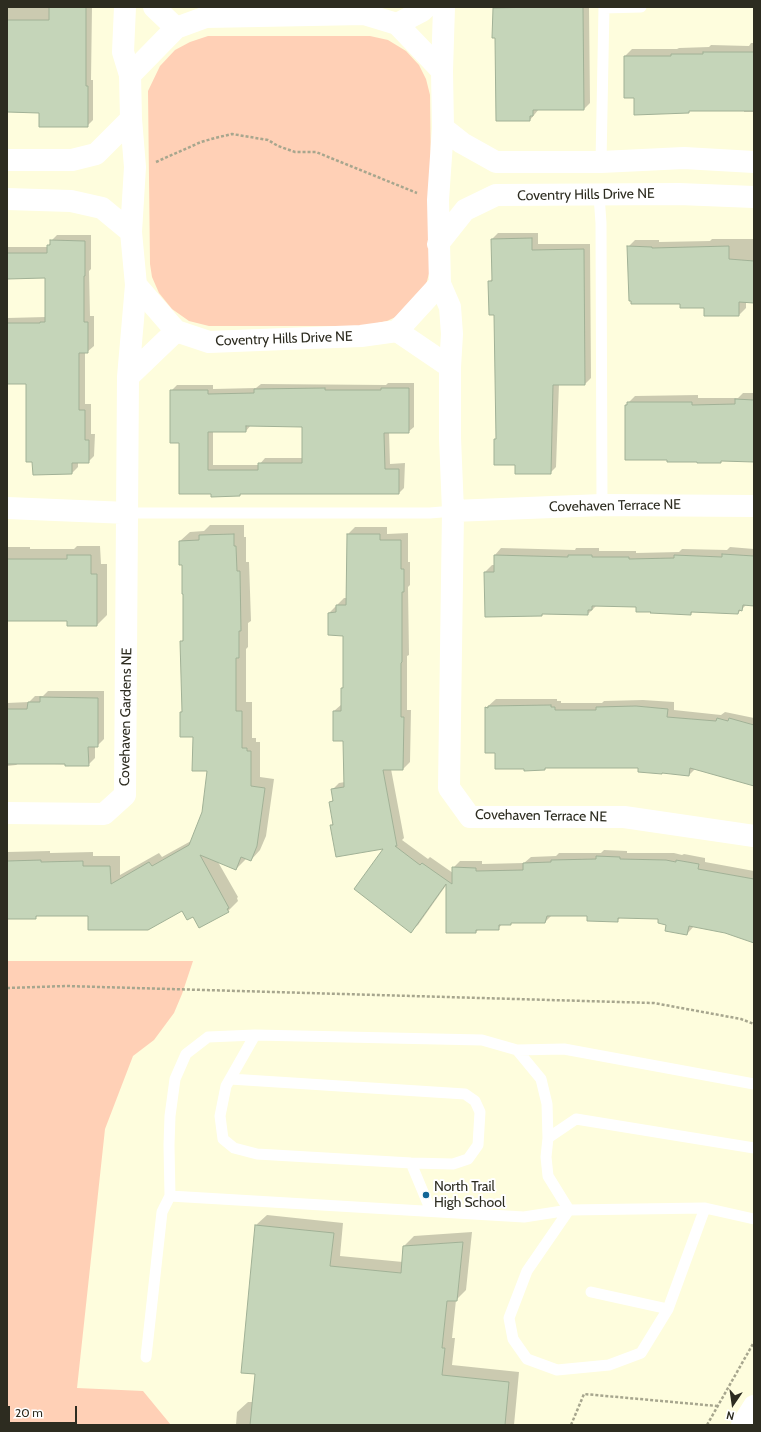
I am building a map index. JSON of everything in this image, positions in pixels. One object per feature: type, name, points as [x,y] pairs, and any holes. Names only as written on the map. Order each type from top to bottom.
[{"type":"street","points":[[125,7],[123,52],[130,75],[131,119],[135,167],[131,232],[136,285],[176,331],[128,377]]},
{"type":"street","points":[[154,7],[176,28]]},
{"type":"street","points":[[397,24],[422,11],[426,7]]},
{"type":"street","points":[[440,284],[397,332],[450,359],[452,334],[450,307],[440,284],[438,244],[438,200],[443,128],[442,71],[444,7]]},
{"type":"street","points":[[130,75],[176,28],[206,17],[364,14],[397,24],[442,71]]},
{"type":"street","points":[[7,160],[72,160],[96,154],[131,119]]},
{"type":"street","points":[[443,128],[462,143],[496,162],[601,162],[684,158],[754,162]]},
{"type":"street","name":"Coventry Hills Drive NE","points":[[438,244],[465,210],[496,196],[679,194],[754,197]]},
{"type":"street","points":[[7,199],[71,201],[102,208],[131,232]]},
{"type":"street","name":"Covehaven Gardens NE","points":[[7,813],[104,814],[125,795],[128,377],[136,285]]},
{"type":"street","name":"Coventry Hills Drive NE","points":[[176,331],[209,342],[361,336],[397,332]]},
{"type":"street","name":"Covehaven Terrace NE","points":[[450,359],[450,438],[453,511],[448,788],[470,817],[624,817],[754,836]]},
{"type":"street","name":"Covehaven Terrace NE","points":[[453,511],[602,505],[754,506]]},
{"type":"street","points":[[7,508],[128,513]]},
{"type":"street","points":[[742,1425],[754,1406]]},
{"type":"lane","points":[[601,162],[604,8],[641,7]]},
{"type":"lane","points":[[599,195],[601,223],[602,505]]},
{"type":"lane","points":[[128,513],[430,513],[453,511]]},
{"type":"lane","points":[[230,1079],[465,1094],[475,1101],[480,1112],[478,1145],[468,1159],[453,1164],[257,1154],[234,1148],[223,1139],[220,1116],[226,1086],[255,1035]]},
{"type":"lane","points":[[146,1357],[162,1212],[170,1196],[170,1116],[175,1079],[186,1054],[208,1037],[255,1035],[482,1040],[516,1050],[564,1049],[754,1084]]},
{"type":"lane","points":[[516,1050],[541,1079],[547,1104],[548,1138],[546,1157],[548,1176],[569,1210]]},
{"type":"lane","points":[[548,1138],[576,1119],[754,1148]]},
{"type":"lane","points":[[411,1163],[430,1211]]},
{"type":"lane","points":[[170,1196],[524,1217],[569,1210],[705,1208],[754,1219]]},
{"type":"lane","points":[[569,1210],[527,1271],[509,1318],[513,1338],[527,1359],[557,1370],[609,1365],[641,1353],[668,1309],[705,1208]]},
{"type":"lane","points":[[591,1292],[668,1309]]},
{"type":"path","points":[[135,167],[154,163],[215,138],[232,134],[268,140],[278,146],[295,152],[316,152],[371,173],[428,199],[438,200]]},
{"type":"path","points":[[7,988],[66,986],[654,1003],[741,1019],[754,1024]]},
{"type":"path","points":[[707,1425],[754,1342]]},
{"type":"path","points":[[571,1425],[584,1394],[717,1406]]},
{"type":"shaded area","points":[[208,36],[370,36],[388,40],[406,51],[419,65],[426,79],[430,95],[432,262],[426,285],[402,314],[387,321],[364,326],[209,326],[189,321],[172,309],[159,293],[152,277],[150,264],[148,91],[160,66],[175,50],[190,42]]},
{"type":"shaded area","points":[[7,961],[193,961],[174,1013],[154,1040],[133,1056],[105,1129],[77,1388],[143,1391],[171,1425],[7,1425]]},
{"type":"building","points":[[49,7],[86,7],[86,86],[88,86],[88,127],[39,127],[39,113],[7,112],[7,20],[49,20]]},
{"type":"building","points":[[583,7],[584,110],[533,110],[533,116],[530,116],[530,121],[496,121],[495,38],[492,38],[493,8]]},
{"type":"building","points":[[703,52],[754,52],[754,111],[689,111],[689,113],[634,115],[634,98],[624,98],[624,56],[671,56],[671,54],[703,54]]},
{"type":"building","points":[[532,238],[532,250],[584,249],[585,385],[553,385],[551,474],[515,474],[515,465],[494,465],[494,439],[496,439],[494,315],[489,315],[488,281],[492,281],[491,239]]},
{"type":"building","points":[[50,240],[85,241],[84,322],[88,322],[88,353],[79,353],[79,410],[85,410],[85,440],[89,440],[89,463],[72,463],[72,474],[33,475],[32,462],[26,462],[26,384],[7,384],[7,323],[45,322],[45,278],[7,279],[7,253],[47,253],[47,245],[50,245]]},
{"type":"building","points":[[627,246],[652,248],[729,246],[729,259],[754,261],[754,303],[739,302],[739,316],[704,316],[704,308],[680,308],[680,304],[631,304],[631,301],[629,301]]},
{"type":"building","points":[[325,388],[325,390],[381,390],[381,388],[409,388],[409,433],[384,433],[385,469],[399,469],[399,494],[240,494],[240,496],[211,497],[211,494],[179,494],[179,443],[170,443],[170,390],[208,390],[208,394],[254,393],[254,389]],"holes":[[[246,426],[302,427],[302,463],[258,463],[258,470],[208,470],[208,432],[246,432]]]},
{"type":"building","points":[[735,399],[754,400],[754,462],[721,461],[721,463],[697,463],[667,462],[667,460],[625,460],[625,405],[627,405],[627,402],[692,402],[692,405],[735,404]]},
{"type":"building","points":[[234,534],[237,571],[240,571],[241,631],[239,631],[239,658],[236,658],[236,711],[242,711],[242,748],[247,748],[247,751],[251,751],[251,786],[265,788],[257,846],[251,861],[241,857],[236,870],[200,855],[229,908],[227,909],[229,912],[199,928],[193,917],[187,920],[182,911],[148,930],[88,930],[88,916],[36,916],[36,919],[7,919],[7,861],[83,861],[83,866],[110,866],[111,884],[149,862],[152,866],[189,845],[202,812],[207,771],[192,771],[193,737],[180,737],[180,712],[182,712],[180,641],[183,641],[183,594],[182,565],[179,565],[179,541],[199,540],[199,535]]},
{"type":"building","points":[[347,534],[380,534],[380,540],[401,540],[401,569],[404,569],[404,592],[402,592],[401,663],[401,717],[404,717],[403,770],[383,770],[397,846],[395,846],[420,865],[422,863],[452,884],[452,867],[476,868],[476,871],[523,870],[523,863],[551,862],[551,860],[596,859],[596,856],[620,857],[620,859],[666,860],[676,862],[676,860],[699,864],[698,869],[754,879],[754,943],[725,933],[689,926],[687,935],[665,931],[666,925],[658,923],[658,919],[618,918],[618,922],[587,921],[587,916],[547,916],[545,923],[511,923],[511,925],[499,925],[499,930],[476,930],[476,933],[446,933],[446,884],[411,933],[354,889],[383,849],[336,857],[330,825],[333,825],[329,802],[333,801],[331,789],[344,787],[343,741],[333,741],[333,711],[341,711],[341,688],[343,688],[343,636],[328,635],[328,613],[336,612],[336,605],[346,605]]},
{"type":"building","points":[[722,554],[754,556],[754,606],[743,605],[742,611],[739,610],[738,614],[691,612],[691,615],[650,613],[651,612],[636,612],[636,607],[592,606],[592,610],[588,610],[588,615],[542,614],[542,616],[485,617],[484,572],[494,572],[494,555],[568,557],[568,555],[592,555],[592,557],[629,557],[629,559],[674,558],[674,555],[722,557]]},
{"type":"building","points":[[67,555],[91,555],[91,574],[97,574],[97,626],[67,626],[67,621],[7,621],[7,559],[67,559]]},
{"type":"building","points":[[40,697],[98,698],[98,747],[88,747],[89,766],[65,766],[65,764],[7,764],[7,709],[27,709],[28,702],[40,702]]},
{"type":"building","points":[[551,705],[551,707],[555,707],[555,710],[596,710],[596,707],[636,706],[668,709],[667,717],[716,721],[717,718],[728,721],[729,718],[754,725],[754,786],[690,768],[689,776],[638,772],[638,768],[545,768],[545,770],[524,771],[524,769],[495,769],[495,753],[485,753],[485,707]]},
{"type":"building","points":[[255,1225],[334,1233],[330,1266],[401,1273],[403,1246],[463,1242],[457,1301],[447,1301],[442,1348],[445,1348],[442,1375],[509,1382],[505,1425],[250,1425],[255,1374],[241,1373]]},
{"type":"place","name":"North Trail High School","points":[[426,1195]]}]
